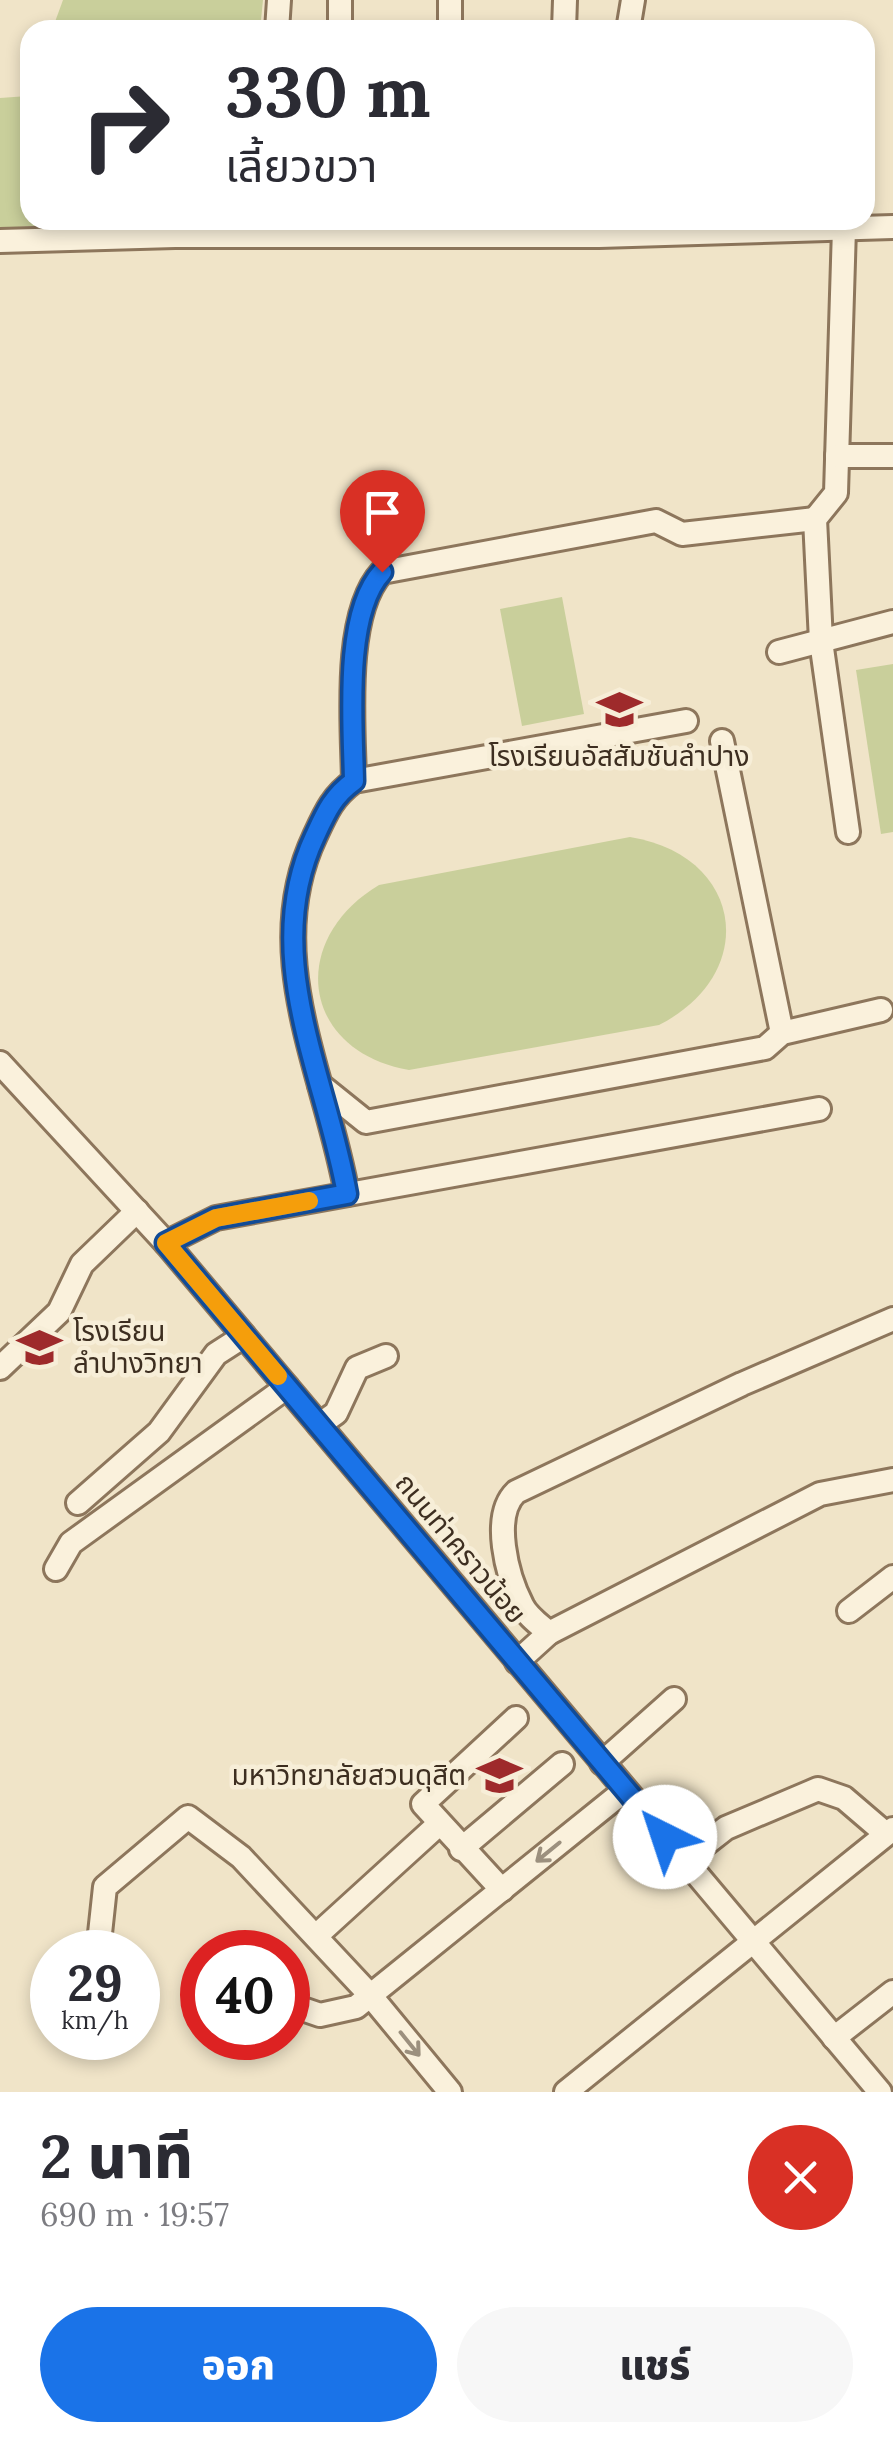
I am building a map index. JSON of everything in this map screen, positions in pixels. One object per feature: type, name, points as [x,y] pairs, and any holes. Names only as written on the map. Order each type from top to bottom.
[{"type":"street","points":[[0,241],[213,230]]},
{"type":"street","points":[[844,230],[836,493],[815,519],[821,641],[848,832]]},
{"type":"street","points":[[837,456],[893,456]]},
{"type":"street","points":[[354,781],[353,702],[359,632],[367,589],[382,572],[656,521],[682,534],[815,519]]},
{"type":"street","points":[[779,652],[893,622]]},
{"type":"street","points":[[347,1194],[292,972],[292,912],[314,839],[335,794],[354,781],[686,721]]},
{"type":"street","points":[[722,741],[782,1033]]},
{"type":"street","points":[[333,1130],[765,1048],[782,1033],[880,1010]]},
{"type":"street","name":"ถนนท่าคราวน้อย","points":[[0,1063],[166,1243],[880,2092]]},
{"type":"street","points":[[320,1084],[366,1122]]},
{"type":"street","points":[[166,1243],[216,1218],[819,1109]]},
{"type":"street","points":[[0,1368],[59,1312],[82,1264],[137,1211]]},
{"type":"street","points":[[550,1633],[523,1608],[510,1572],[503,1530],[506,1502],[516,1492],[724,1392],[893,1319]]},
{"type":"street","points":[[78,1503],[159,1432],[216,1354],[244,1336]]},
{"type":"street","points":[[320,1426],[336,1413],[358,1368],[386,1356]]},
{"type":"street","points":[[56,1569],[71,1543],[287,1387]]},
{"type":"street","points":[[516,1662],[550,1633],[820,1494],[893,1480]]},
{"type":"street","points":[[848,1611],[893,1578]]},
{"type":"street","points":[[602,1763],[674,1700]]},
{"type":"street","points":[[502,1890],[423,1804],[516,1718]]},
{"type":"street","points":[[461,1849],[562,1764]]},
{"type":"street","points":[[566,2092],[890,1832],[844,1798],[818,1790],[726,1828],[685,1860]]},
{"type":"street","points":[[310,2010],[332,2015],[356,2007],[624,1791]]},
{"type":"street","points":[[100,1930],[105,1888],[188,1816],[241,1857],[316,1936],[450,2092]]},
{"type":"street","points":[[316,1936],[440,1824]]},
{"type":"street","points":[[834,2038],[893,1992]]},
{"type":"green space","points":[[63,0],[263,0],[261,20],[56,20]]},
{"type":"green space","points":[[20,97],[20,227],[0,228],[0,98]]},
{"type":"green space","points":[[562,597],[584,714],[522,726],[500,609]]},
{"type":"green space","points":[[893,664],[893,832],[881,834],[856,670]]},
{"type":"green space","points":[[630,837],[668,848],[697,867],[716,891],[725,918],[724,947],[713,976],[692,1003],[659,1025],[409,1070],[373,1059],[346,1041],[328,1018],[319,991],[320,963],[330,934],[349,908],[379,885]]},
{"type":"slow traffic","points":[[278,1376],[166,1243],[216,1218],[309,1201]]},
{"type":"place","name":"โรงเรียนอัสสัมชันลำปาง","points":[[619,710]]},
{"type":"place","name":"โรงเรียน ลำปางวิทยา","points":[[40,1347]]},
{"type":"place","name":"มหาวิทยาลัยสวนดุสิต","points":[[499,1775]]},
{"type":"route","points":[[382,572],[367,589],[359,632],[353,702],[354,781],[335,794],[306,854],[292,912],[292,972],[347,1194],[216,1218],[166,1243],[665,1837]]}]
